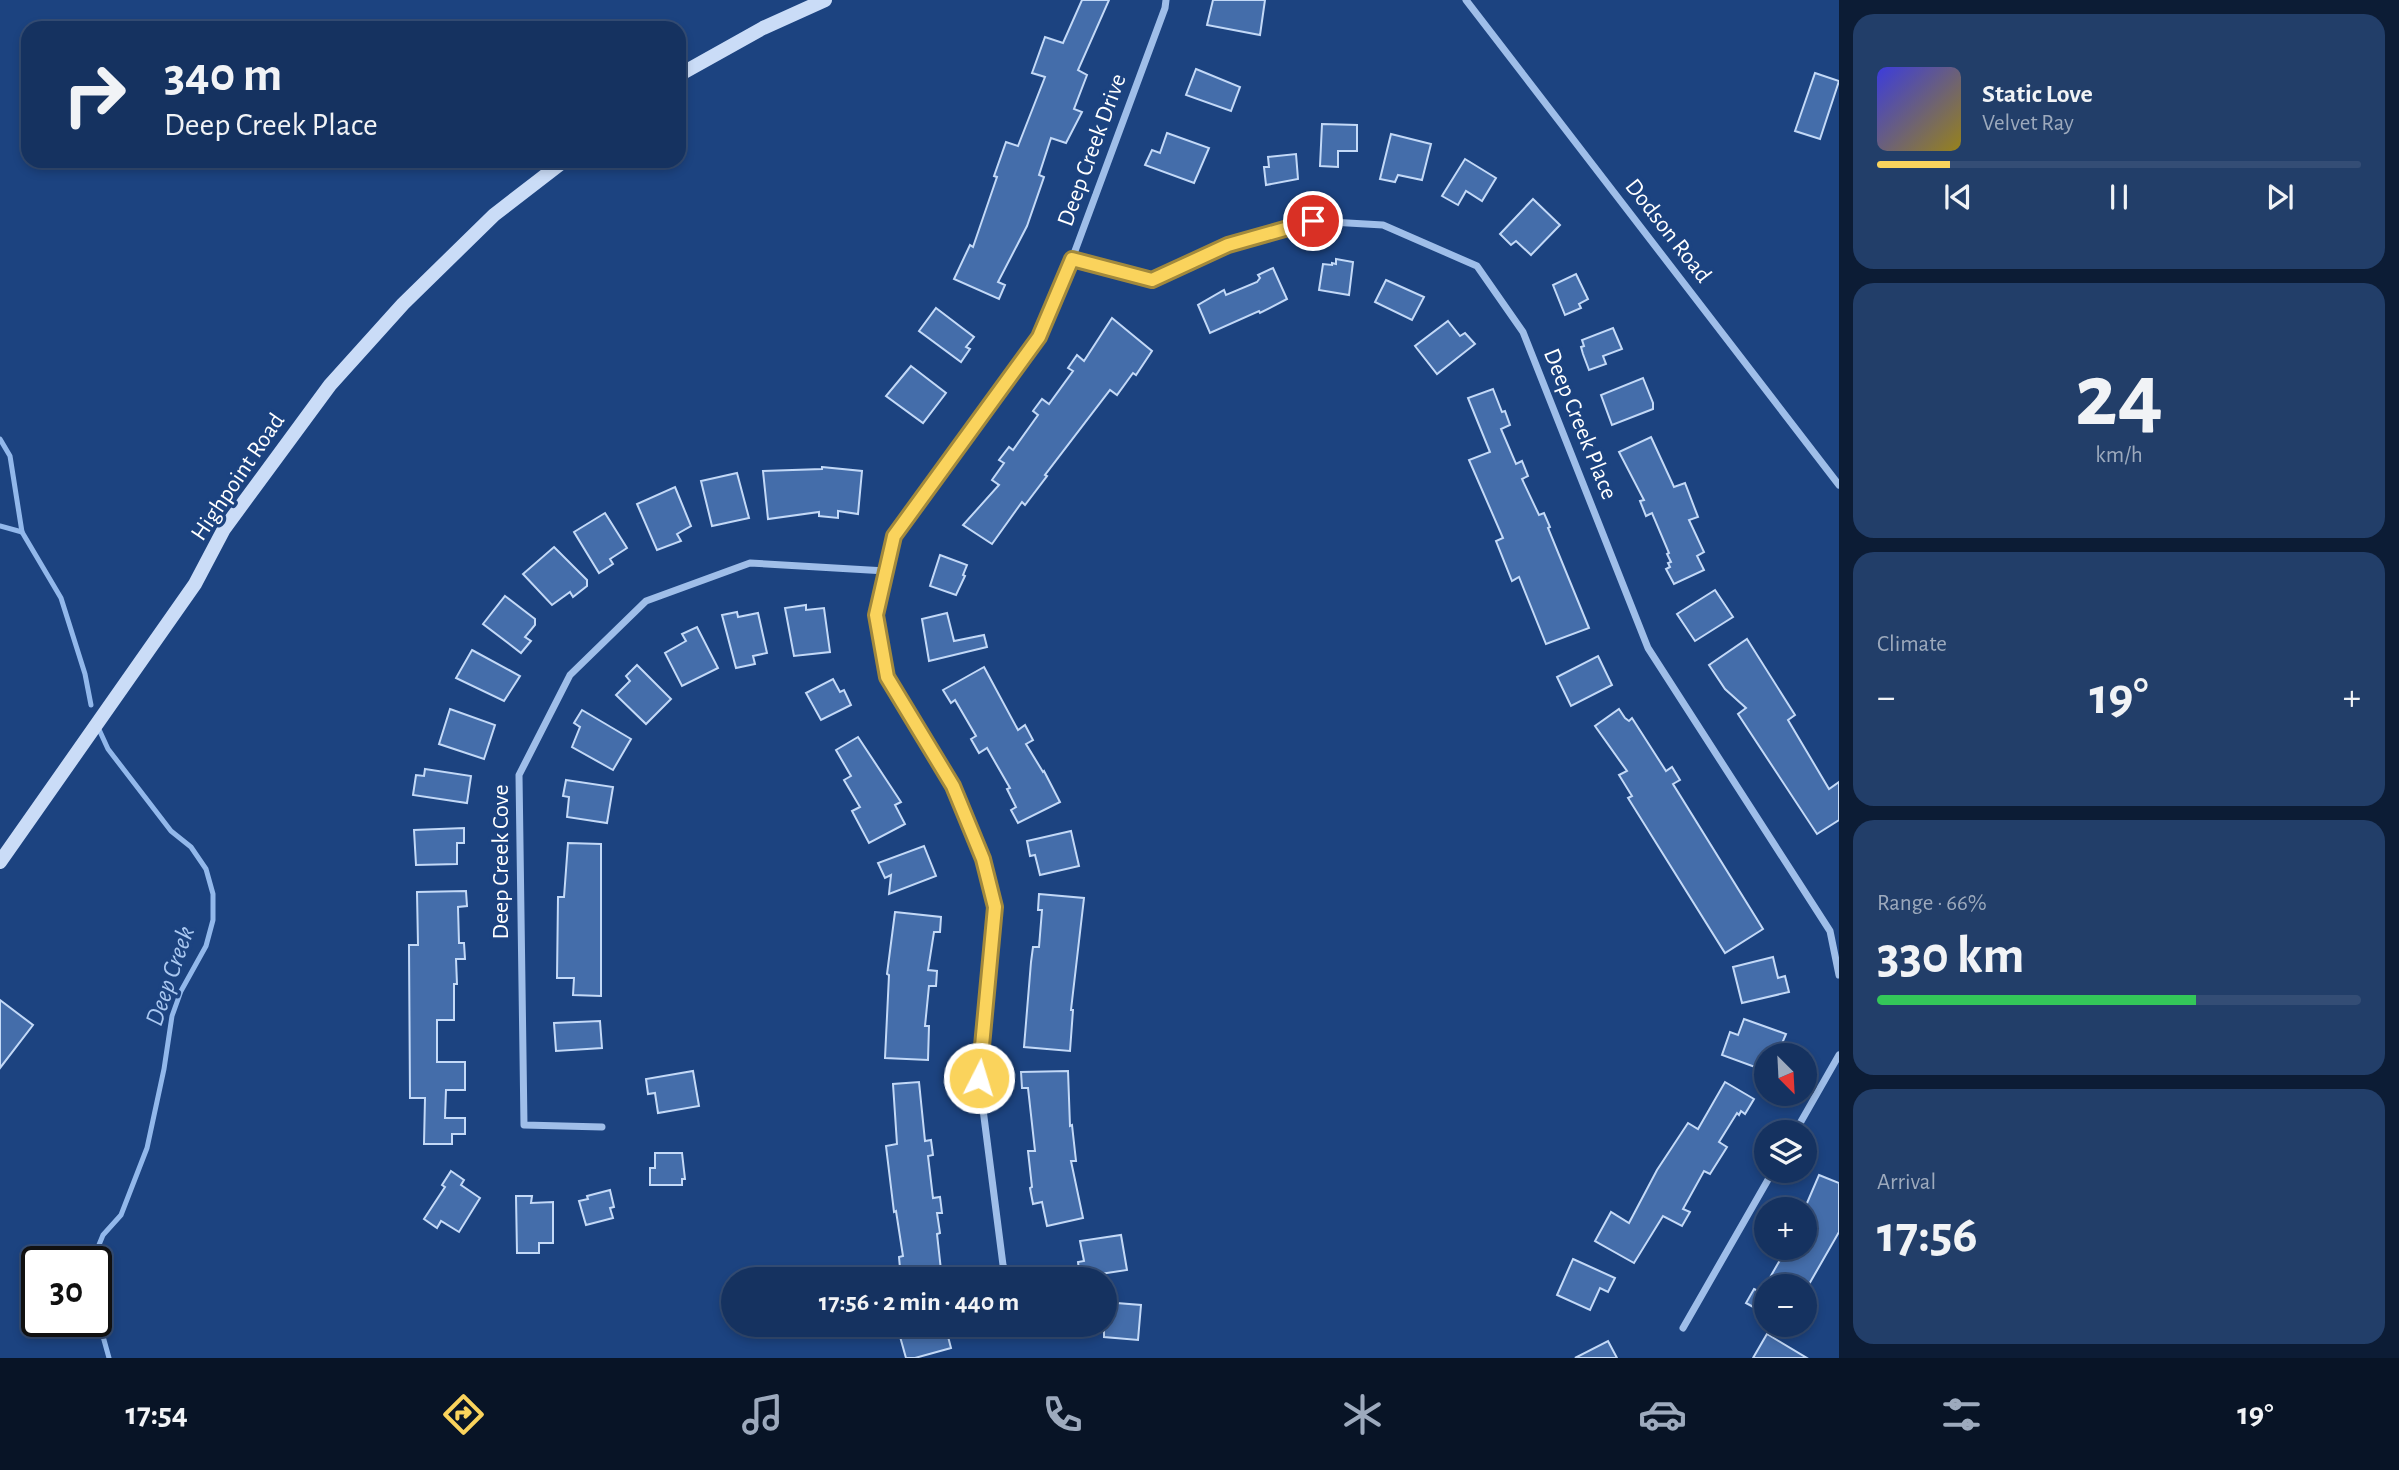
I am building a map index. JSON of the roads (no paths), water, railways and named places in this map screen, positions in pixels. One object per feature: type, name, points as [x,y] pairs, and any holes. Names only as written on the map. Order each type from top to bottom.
[{"type":"street","points":[[686,71],[763,27],[825,0]]},
{"type":"street","name":"Deep Creek Drive","points":[[1004,1267],[979,1078],[995,907],[983,859],[953,786],[887,677],[876,615],[894,536],[1039,337],[1072,259],[1166,8],[1166,0]]},
{"type":"street","name":"Dodson Road","points":[[1466,0],[1839,485]]},
{"type":"street","name":"Highpoint Road","points":[[0,862],[195,584],[223,529],[330,385],[403,304],[494,215],[555,168]]},
{"type":"street","name":"Deep Creek Place","points":[[1072,259],[1152,280],[1228,245],[1313,221],[1383,225],[1477,266],[1523,332],[1648,648],[1830,931],[1839,975]]},
{"type":"street","name":"Deep Creek Cove","points":[[602,1127],[524,1125],[519,775],[570,674],[646,601],[750,563],[886,571]]},
{"type":"street","points":[[1802,1120],[1839,1055]]},
{"type":"street","points":[[1684,1328],[1766,1183]]},
{"type":"waterway","name":"Deep Creek","points":[[0,439],[10,456],[22,532],[61,598],[85,674],[91,705]]},
{"type":"waterway","points":[[0,526],[22,532]]},
{"type":"waterway","name":"Deep Creek","points":[[97,725],[108,749],[171,831],[191,847],[206,869],[213,894],[213,920],[206,946],[181,991],[172,1016],[147,1148],[121,1215],[103,1235],[99,1246]]},
{"type":"waterway","name":"Deep Creek","points":[[103,1337],[109,1358]]}]
